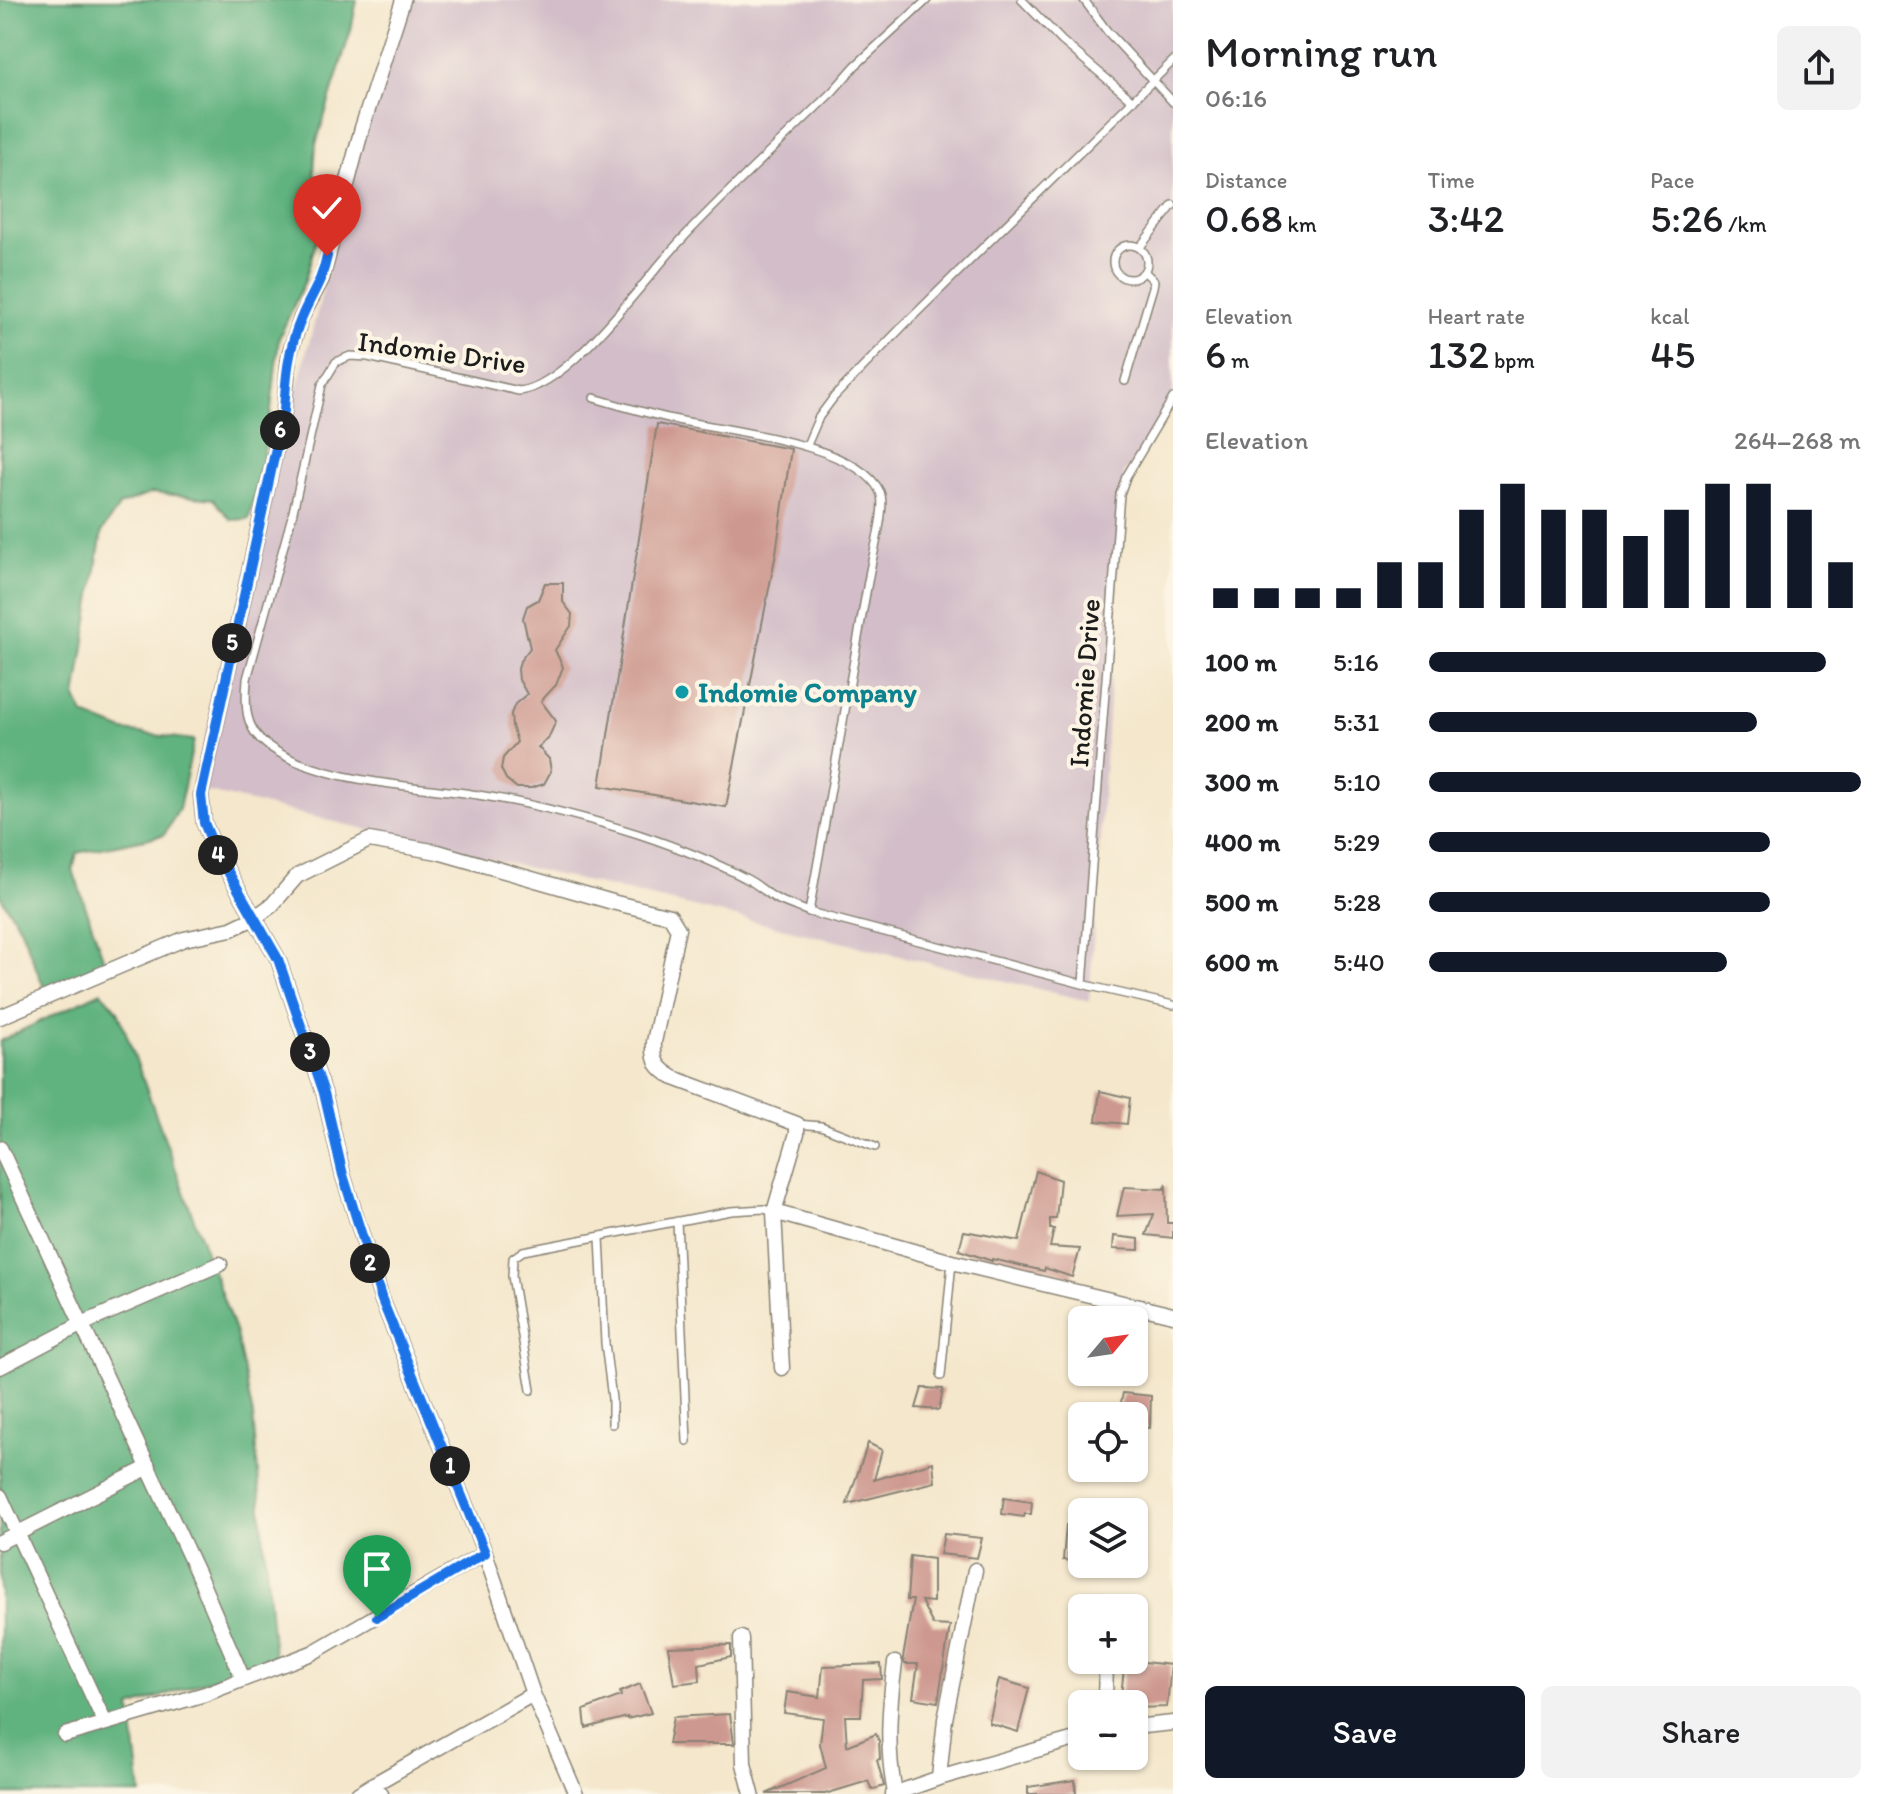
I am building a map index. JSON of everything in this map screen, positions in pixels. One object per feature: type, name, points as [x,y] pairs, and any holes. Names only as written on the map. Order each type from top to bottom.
[{"type":"street","points":[[403,0],[357,142],[322,279],[301,318],[289,355],[284,411],[201,795],[204,823],[215,849],[278,959],[324,1093],[343,1175],[382,1300],[485,1553],[533,1694],[576,1794]]},
{"type":"street","points":[[0,1017],[184,939],[231,929],[254,918],[272,905],[297,876],[369,840],[438,852],[670,916],[678,929],[654,1042],[653,1055],[658,1068],[674,1078],[797,1124],[774,1212],[782,1368]]},
{"type":"street","points":[[0,1148],[149,1467],[243,1679]]},
{"type":"street","points":[[774,1212],[952,1262],[1173,1315]]},
{"type":"street","points":[[0,1367],[82,1324],[220,1264]]},
{"type":"street","points":[[0,1542],[149,1467]]},
{"type":"street","points":[[0,1496],[105,1723]]},
{"type":"street","points":[[65,1735],[205,1694],[312,1653],[485,1553]]},
{"type":"street","points":[[939,1778],[945,1719],[975,1570]]},
{"type":"street","points":[[741,1638],[744,1764],[752,1794]]},
{"type":"street","points":[[895,1663],[889,1722],[889,1764],[894,1793],[1068,1741]]},
{"type":"street","points":[[358,1794],[378,1789],[533,1694]]},
{"type":"street","points":[[1148,1726],[1173,1723]]},
{"type":"lane","name":"Indomie Drive","points":[[927,0],[855,66],[708,212],[680,240],[612,321],[541,386],[519,391],[368,357],[350,356],[336,362],[322,385],[292,516],[247,679],[245,704],[252,730],[265,744],[292,760],[368,782],[480,795],[637,834],[748,879],[776,899],[809,912],[1173,1005]]},
{"type":"lane","points":[[1022,0],[1062,41],[1133,101]]},
{"type":"lane","points":[[1084,0],[1107,31],[1173,102]]},
{"type":"lane","points":[[807,445],[819,417],[834,397],[1173,61]]},
{"type":"lane","points":[[1140,247],[1173,205]]},
{"type":"lane","points":[[1131,244],[1140,247],[1146,254],[1145,272],[1128,280],[1120,276],[1112,260],[1115,252],[1131,244]]},
{"type":"lane","points":[[1125,381],[1153,287],[1154,281],[1145,272]]},
{"type":"lane","points":[[594,398],[670,419],[807,445],[856,467],[874,482],[881,495],[883,514],[875,538],[809,912]]},
{"type":"lane","name":"Indomie Drive","points":[[1083,984],[1120,494],[1126,477],[1173,398]]},
{"type":"lane","points":[[797,1124],[821,1126],[875,1147]]},
{"type":"lane","points":[[531,1390],[512,1276],[513,1258],[523,1251],[736,1210],[774,1212]]},
{"type":"lane","points":[[677,1221],[687,1441]]},
{"type":"lane","points":[[600,1237],[612,1424]]},
{"type":"lane","points":[[941,1376],[952,1262]]},
{"type":"shaded area","name":"Indomie Company","points":[[399,0],[1173,0],[1173,402],[1124,474],[1089,1001],[192,788]]},
{"type":"green space","points":[[0,0],[357,0],[351,30],[316,144],[314,173],[328,197],[305,281],[279,338],[269,428],[249,519],[231,520],[213,499],[152,493],[120,505],[102,531],[76,698],[84,715],[124,731],[194,740],[179,809],[164,835],[77,853],[73,870],[105,963],[46,993],[20,927],[0,896]]},
{"type":"green space","points":[[101,992],[118,1011],[236,1334],[253,1416],[274,1657],[131,1707],[141,1794],[0,1794],[0,1041]]},
{"type":"building","name":"Indomie Company","points":[[657,424],[791,449],[776,553],[726,807],[600,786]]},
{"type":"building","points":[[545,583],[563,583],[563,602],[572,614],[571,626],[555,650],[563,667],[556,685],[541,701],[556,721],[548,739],[538,747],[549,759],[551,771],[544,784],[517,788],[506,779],[501,769],[503,758],[517,742],[511,714],[515,704],[527,694],[519,680],[518,669],[530,648],[523,618],[527,606],[538,600]]},
{"type":"building","points":[[1100,1091],[1130,1098],[1127,1124],[1096,1121]]},
{"type":"building","points":[[1036,1171],[1060,1180],[1056,1219],[1050,1219],[1050,1229],[1054,1229],[1050,1247],[1080,1249],[1072,1277],[1045,1268],[1044,1271],[992,1261],[959,1250],[964,1231],[1019,1241]]},
{"type":"building","points":[[1166,1186],[1167,1223],[1173,1223],[1173,1238],[1146,1235],[1154,1214],[1117,1216],[1124,1187],[1164,1189]]},
{"type":"building","points":[[1114,1236],[1139,1239],[1139,1250],[1113,1249]]},
{"type":"building","points":[[922,1388],[943,1389],[939,1410],[916,1408]]},
{"type":"building","points":[[1123,1393],[1151,1396],[1150,1428],[1148,1402],[1121,1402]]},
{"type":"building","points":[[868,1443],[882,1450],[874,1480],[933,1462],[935,1482],[847,1504]]},
{"type":"building","points":[[1004,1498],[1032,1502],[1031,1514],[1024,1517],[1002,1514]]},
{"type":"building","points":[[1066,1525],[1068,1525],[1068,1561],[1063,1560]]},
{"type":"building","points":[[944,1534],[982,1538],[977,1558],[940,1554]]},
{"type":"building","points":[[910,1556],[933,1559],[933,1602],[921,1601],[933,1625],[950,1626],[938,1702],[913,1698],[918,1664],[905,1664],[903,1658],[913,1600],[907,1600]]},
{"type":"building","points":[[731,1645],[731,1657],[699,1664],[700,1681],[674,1684],[668,1647]]},
{"type":"building","points":[[1148,1662],[1171,1665],[1167,1707],[1148,1708],[1148,1690],[1122,1690],[1123,1674],[1148,1674]]},
{"type":"building","points":[[881,1664],[882,1679],[863,1680],[861,1716],[845,1716],[847,1746],[876,1734],[880,1759],[877,1760],[884,1786],[872,1790],[868,1781],[825,1794],[766,1794],[826,1768],[820,1744],[823,1718],[784,1713],[787,1692],[820,1697],[823,1666]]},
{"type":"building","points":[[999,1679],[1029,1688],[1018,1732],[989,1723]]},
{"type":"building","points":[[640,1684],[651,1713],[586,1728],[584,1710],[621,1696],[620,1692]]},
{"type":"building","points":[[730,1714],[734,1744],[668,1744],[673,1717]]},
{"type":"building","points":[[1075,1780],[1076,1794],[1028,1794],[1028,1787]]},
{"type":"place","name":"Indomie Company","points":[[682,692]]},
{"type":"route","points":[[327,256],[322,279],[301,318],[289,355],[284,411],[201,795],[204,823],[215,849],[278,959],[324,1093],[343,1175],[382,1300],[485,1553],[377,1617]]}]
